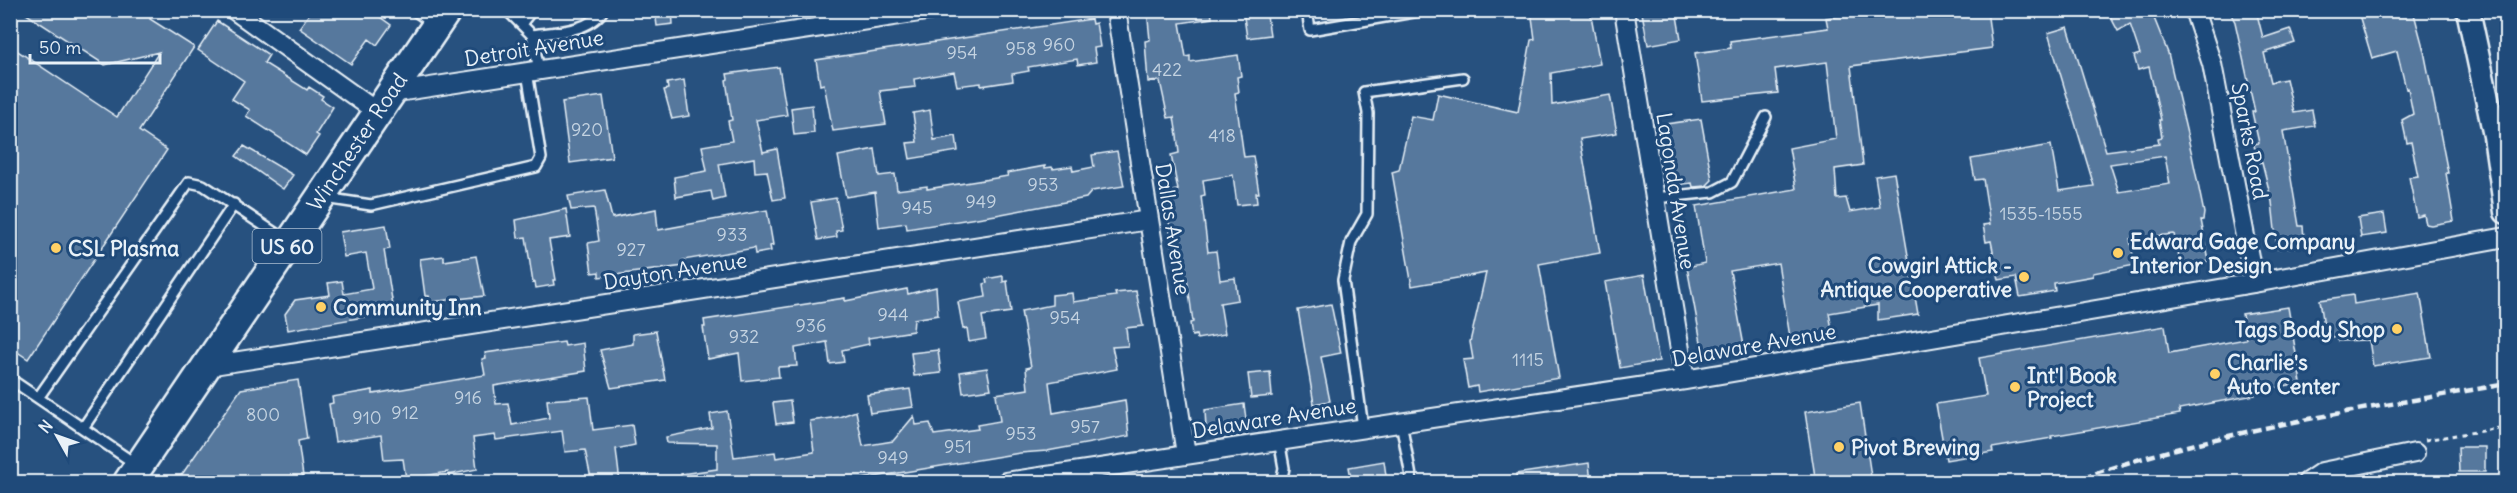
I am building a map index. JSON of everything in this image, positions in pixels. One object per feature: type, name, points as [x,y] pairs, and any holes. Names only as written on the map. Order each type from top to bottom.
[{"type":"main road","name":"Winchester Road","points":[[134,474],[384,102],[432,15]]},
{"type":"street","points":[[234,10],[384,102]]},
{"type":"street","name":"Detroit Avenue","points":[[384,102],[533,71],[933,10]]},
{"type":"street","name":"Dallas Avenue","points":[[1116,10],[1186,454]]},
{"type":"street","name":"Lagonda Avenue","points":[[1624,10],[1685,380]]},
{"type":"street","name":"Sparks Road","points":[[2193,10],[2212,64],[2254,283]]},
{"type":"street","points":[[2468,10],[2495,136],[2506,212]]},
{"type":"street","name":"Dayton Avenue","points":[[207,366],[1149,220]]},
{"type":"street","name":"Delaware Avenue","points":[[1006,483],[1685,380],[2254,283],[2506,237]]},
{"type":"street","points":[[2307,483],[2322,472],[2415,453]]},
{"type":"lane","points":[[320,197],[372,205],[536,168],[541,158],[532,35],[507,10]]},
{"type":"lane","points":[[521,24],[532,10]]},
{"type":"lane","points":[[532,35],[574,29],[599,17],[603,10]]},
{"type":"lane","points":[[1306,10],[1310,30],[1425,10]]},
{"type":"lane","points":[[1363,428],[1343,280],[1351,242],[1367,214],[1368,113],[1364,92],[1463,78]]},
{"type":"lane","points":[[1655,198],[1713,192],[1732,182],[1766,117]]},
{"type":"lane","points":[[38,398],[189,183],[203,184],[289,243]]},
{"type":"lane","points":[[83,428],[234,204]]},
{"type":"lane","points":[[10,379],[83,428],[134,474]]},
{"type":"lane","points":[[1401,422],[1412,483]]},
{"type":"lane","points":[[1279,440],[1284,468],[1281,483]]},
{"type":"path","points":[[2415,453],[2426,440],[2506,427]]},
{"type":"building","name":"CSL Plasma","points":[[20,10],[155,10],[150,19],[194,47],[139,131],[167,150],[28,359],[10,347],[10,46],[117,117],[159,52],[105,65]]},
{"type":"building","points":[[312,10],[370,10],[391,25],[377,45],[369,39],[351,64],[299,28]]},
{"type":"building","points":[[655,10],[672,10],[673,24],[657,26]]},
{"type":"building","points":[[1147,10],[1211,10],[1212,18],[1180,23],[1186,57],[1190,56],[1190,62],[1238,55],[1241,76],[1237,77],[1239,92],[1235,93],[1244,157],[1253,156],[1259,193],[1256,193],[1257,203],[1237,205],[1233,175],[1203,180],[1205,195],[1201,196],[1208,252],[1216,251],[1220,280],[1235,278],[1238,300],[1220,303],[1225,334],[1197,339],[1196,335],[1192,336],[1190,323],[1193,322],[1187,278],[1180,279],[1176,244],[1172,245],[1167,198],[1173,198],[1171,191],[1178,190],[1171,155],[1179,153],[1177,136],[1174,117],[1168,118],[1160,81],[1148,82],[1145,41],[1150,40]]},
{"type":"building","points":[[1243,10],[1266,10],[1270,35],[1247,38]]},
{"type":"building","points":[[1531,10],[1590,10],[1600,64],[1551,73],[1552,105],[1610,95],[1617,133],[1580,139],[1600,253],[1539,264],[1559,378],[1478,392],[1477,386],[1468,388],[1463,360],[1473,359],[1470,342],[1486,273],[1412,286],[1392,172],[1399,170],[1411,116],[1433,120],[1438,94],[1518,112],[1531,40],[1535,39]]},
{"type":"building","points":[[1655,10],[1676,10],[1681,39],[1648,45],[1642,13]]},
{"type":"building","points":[[1886,10],[1987,10],[1992,48],[1851,66],[1863,165],[1835,169],[1837,199],[1846,198],[1850,212],[1880,207],[1875,176],[1894,173],[1918,314],[1878,320],[1878,305],[1829,313],[1832,329],[1790,337],[1778,263],[1730,271],[1744,346],[1703,353],[1687,267],[1705,263],[1696,206],[1796,189],[1789,148],[1836,139],[1827,62],[1775,69],[1778,93],[1702,101],[1695,53],[1731,48],[1730,41],[1828,28],[1826,18]]},
{"type":"building","points":[[2107,10],[2157,10],[2152,13],[2168,53],[2192,155],[2204,213],[2203,220],[2201,220],[2209,261],[2181,267],[2174,234],[2130,239],[2135,265],[2054,283],[2055,291],[2020,297],[2016,277],[1999,280],[1991,241],[1986,242],[1983,225],[1990,224],[1983,179],[1975,180],[1971,159],[2051,145],[2059,191],[2094,186],[2048,33],[2068,27],[2106,151],[2159,144],[2158,138],[2162,137],[2159,120],[2161,120],[2149,67],[2138,70],[2134,56],[2140,54],[2130,24],[2118,31]],"holes":[[[2165,156],[2170,184],[2119,192],[2110,164]]]},
{"type":"building","points":[[2229,10],[2256,10],[2263,38],[2290,29],[2295,43],[2264,53],[2271,82],[2286,79],[2294,113],[2312,110],[2315,126],[2283,131],[2299,226],[2303,226],[2304,239],[2296,241],[2295,247],[2277,249],[2272,202],[2262,162],[2257,163],[2254,144],[2259,143],[2252,112],[2255,112],[2235,22]]},
{"type":"building","points":[[2393,10],[2413,10],[2424,51],[2448,173],[2446,173],[2454,221],[2431,225],[2426,224],[2424,215],[2417,217],[2409,177],[2418,176],[2411,142],[2407,143],[2402,120],[2413,114],[2408,88],[2406,89],[2397,51],[2372,58],[2359,15],[2372,11],[2374,16]]},
{"type":"building","points":[[1091,19],[1092,24],[1096,23],[1100,47],[1094,48],[1096,62],[1078,65],[1077,59],[1028,67],[1029,71],[1012,74],[1013,81],[981,86],[981,83],[957,86],[954,72],[914,79],[915,87],[880,91],[886,124],[833,131],[824,84],[820,85],[816,60]]},
{"type":"building","points":[[217,21],[269,55],[264,63],[307,90],[309,87],[323,96],[321,99],[333,107],[316,134],[319,136],[306,155],[246,116],[250,110],[232,99],[244,81],[198,50]]},
{"type":"building","points":[[779,67],[787,115],[756,120],[763,152],[777,149],[785,198],[773,200],[767,171],[755,172],[754,158],[719,164],[725,198],[713,201],[711,191],[676,197],[674,177],[707,171],[702,146],[732,141],[728,121],[732,120],[727,74]]},
{"type":"building","points":[[684,80],[689,116],[672,119],[664,90],[668,89],[667,83]]},
{"type":"building","points":[[603,96],[612,157],[570,163],[562,102]]},
{"type":"building","points":[[812,105],[814,133],[794,135],[791,108]]},
{"type":"building","points":[[930,110],[934,140],[956,136],[958,151],[910,159],[907,143],[917,142],[913,113]]},
{"type":"building","points":[[1701,119],[1712,180],[1706,186],[1693,187],[1692,183],[1676,185],[1666,124]]},
{"type":"building","points":[[244,146],[293,175],[283,189],[236,156]]},
{"type":"building","points":[[875,149],[879,176],[895,174],[897,190],[927,186],[927,189],[996,178],[1008,176],[1007,173],[1045,166],[1045,168],[1052,167],[1053,169],[1072,166],[1073,171],[1094,167],[1092,155],[1117,151],[1124,186],[1092,191],[1086,198],[996,215],[907,229],[906,223],[879,227],[875,192],[846,197],[838,156]]},
{"type":"building","points":[[605,190],[612,218],[656,209],[658,230],[767,210],[773,245],[770,246],[771,251],[755,254],[754,248],[683,260],[684,266],[599,277],[599,272],[592,273],[588,243],[599,241],[594,208],[571,210],[568,196]]},
{"type":"building","points":[[836,198],[842,230],[836,231],[837,237],[818,240],[811,202]]},
{"type":"building","points":[[566,209],[570,237],[549,240],[556,280],[553,280],[554,285],[536,288],[535,282],[533,283],[526,237],[518,238],[516,220]]},
{"type":"building","points":[[2384,214],[2387,233],[2361,237],[2358,218]]},
{"type":"building","points":[[386,225],[390,249],[384,250],[394,312],[288,330],[285,314],[295,300],[330,295],[328,283],[342,281],[344,294],[372,289],[366,253],[344,257],[340,232]]},
{"type":"building","points":[[444,256],[444,261],[476,256],[484,296],[430,302],[429,296],[425,296],[420,259]]},
{"type":"building","points":[[1644,275],[1659,361],[1620,368],[1605,282]]},
{"type":"building","points":[[1003,276],[1003,282],[1007,281],[1011,312],[982,316],[986,339],[969,342],[967,328],[963,329],[958,302],[986,297],[984,284],[987,283],[986,279]]},
{"type":"building","points":[[936,287],[938,315],[914,319],[913,331],[868,338],[869,344],[842,350],[844,362],[830,364],[827,342],[795,348],[797,366],[778,367],[779,377],[742,381],[739,353],[708,359],[704,320],[845,298],[845,301],[907,289],[908,294]]},
{"type":"building","points":[[1136,291],[1143,326],[1126,328],[1128,346],[1112,347],[1117,369],[1049,382],[1053,413],[1125,400],[1129,436],[838,483],[682,483],[681,474],[717,469],[717,444],[667,443],[666,437],[712,428],[710,414],[727,411],[734,457],[775,452],[776,458],[814,452],[810,421],[839,417],[856,411],[863,446],[893,441],[914,416],[916,425],[930,423],[934,435],[978,429],[977,425],[1000,421],[996,394],[1028,389],[1026,368],[1031,367],[1021,311],[1052,305],[1052,295],[1072,293],[1073,302]]},
{"type":"building","name":"Tags Body Shop","points":[[2420,293],[2431,357],[2373,366],[2369,340],[2339,341],[2336,336],[2326,339],[2320,300],[2353,295],[2354,304]]},
{"type":"building","points":[[1331,304],[1341,353],[1321,357],[1330,401],[1314,404],[1298,310]]},
{"type":"building","points":[[2288,307],[2301,383],[2254,391],[2255,395],[2179,409],[2180,414],[2051,436],[2052,438],[1992,448],[1993,452],[1946,460],[1936,404],[1986,396],[1979,358],[2165,326],[2169,353],[2246,339],[2242,314]]},
{"type":"building","points":[[656,331],[665,380],[611,388],[600,350],[633,344],[633,334]]},
{"type":"building","points":[[564,342],[565,346],[583,343],[586,371],[494,386],[496,404],[508,403],[512,425],[549,418],[547,400],[589,397],[593,430],[632,425],[635,445],[616,449],[620,483],[592,483],[585,450],[565,452],[562,431],[496,440],[495,435],[473,438],[477,469],[449,475],[448,472],[406,479],[403,459],[384,460],[381,435],[335,442],[329,404],[333,403],[332,397],[373,390],[373,394],[485,375],[482,359],[486,358],[485,353]]},
{"type":"building","points":[[938,350],[941,373],[914,376],[911,353]]},
{"type":"building","points":[[987,368],[991,389],[963,393],[960,372]]},
{"type":"building","points":[[1270,372],[1272,396],[1251,398],[1248,374]]},
{"type":"building","points":[[298,380],[307,439],[298,441],[304,483],[176,483],[241,389]]},
{"type":"building","points":[[910,389],[913,407],[870,413],[867,395]]},
{"type":"building","points":[[790,401],[793,422],[776,424],[773,403]]},
{"type":"building","name":"Pivot Brewing","points":[[1860,403],[1872,483],[1816,483],[1805,412]]},
{"type":"building","points":[[1244,404],[1247,427],[1211,432],[1210,429],[1206,429],[1205,410]]},
{"type":"building","points":[[2458,447],[2485,447],[2485,472],[2459,472]]},
{"type":"building","points":[[1384,461],[1387,483],[1352,483],[1349,467]]},
{"type":"building","points":[[1589,463],[1591,483],[1516,483],[1516,474]]},
{"type":"railway","points":[[2070,482],[2123,464],[2231,435],[2506,384]]},
{"type":"place","name":"CSL Plasma","points":[[56,248]]},
{"type":"place","name":"Edward Gage Company Interior Design","points":[[2118,253]]},
{"type":"place","name":"Cowgirl Attick - Antique Cooperative","points":[[2024,277]]},
{"type":"place","name":"Community Inn","points":[[321,307]]},
{"type":"place","name":"Tags Body Shop","points":[[2397,329]]},
{"type":"place","name":"Charlie's Auto Center","points":[[2215,374]]},
{"type":"place","name":"Int'l Book Project","points":[[2015,387]]},
{"type":"place","name":"Pivot Brewing","points":[[1839,447]]}]
